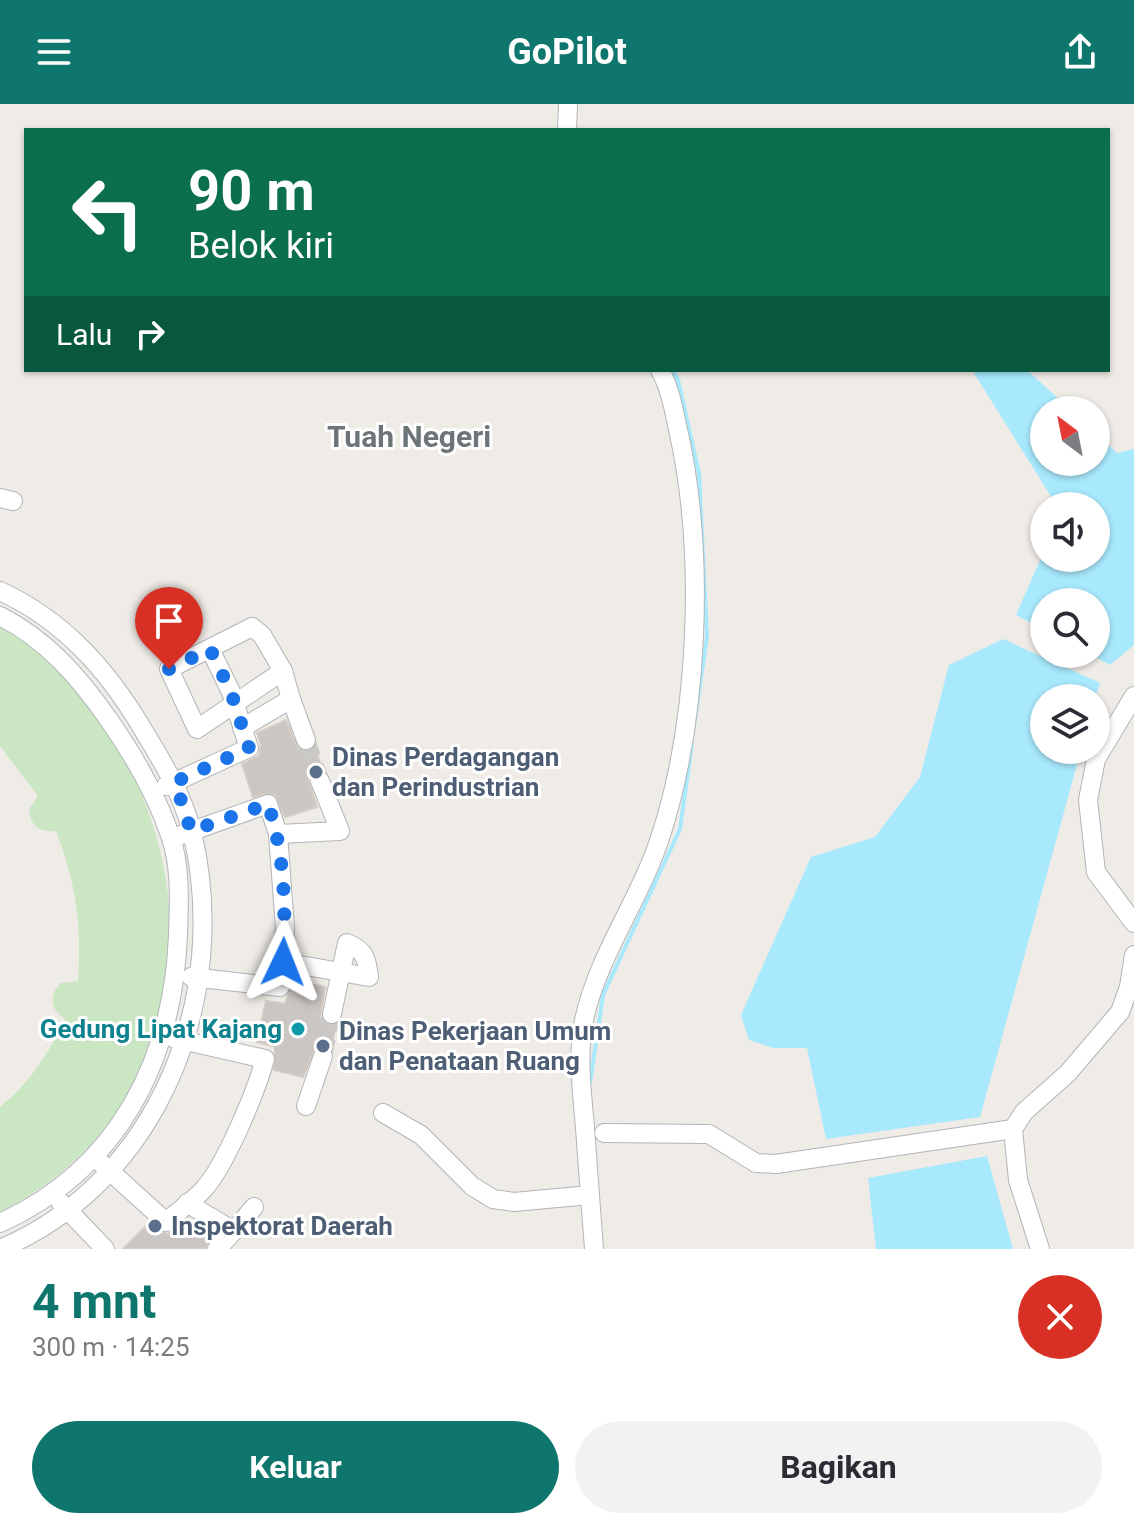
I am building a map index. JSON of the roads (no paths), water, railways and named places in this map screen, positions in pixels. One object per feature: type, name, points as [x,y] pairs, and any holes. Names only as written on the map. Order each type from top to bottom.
[{"type":"street","points":[[567,128],[568,104]]},
{"type":"street","points":[[594,1249],[580,1070],[584,1021],[602,969],[660,837],[670,804],[689,681],[695,612],[695,525],[675,413],[661,372]]},
{"type":"street","points":[[0,591],[30,605],[86,649],[128,705],[175,782],[191,831],[204,906],[201,976],[185,1041],[153,1112],[110,1172],[66,1210],[0,1249]]},
{"type":"street","points":[[0,616],[27,630],[67,665],[127,747],[152,792],[172,839],[180,896],[176,977],[164,1036],[157,1058],[131,1107],[94,1157],[53,1193],[0,1223]]},
{"type":"street","points":[[283,671],[197,729],[169,669],[252,627],[262,635],[283,671],[306,740]]},
{"type":"street","points":[[152,792],[249,748],[235,704],[210,649]]},
{"type":"street","points":[[1134,696],[1096,759],[1088,800],[1096,872],[1134,923]]},
{"type":"street","points":[[242,728],[291,699]]},
{"type":"street","points":[[278,834],[340,831],[320,781]]},
{"type":"street","points":[[172,839],[268,804],[278,834],[285,928],[280,987],[201,976],[176,977]]},
{"type":"street","points":[[1040,1249],[1018,1180],[1013,1129],[1024,1112],[1068,1073],[1120,1012],[1129,987],[1134,955]]},
{"type":"street","points":[[283,962],[342,972],[332,1014]]},
{"type":"street","points":[[94,1157],[166,1222],[205,1187],[257,1086],[265,1059],[164,1036]]},
{"type":"street","points":[[306,1106],[323,1056]]},
{"type":"street","points":[[383,1113],[421,1135],[472,1186],[493,1199],[514,1202],[590,1195]]},
{"type":"street","points":[[604,1133],[709,1134],[756,1163],[776,1164],[1013,1129]]},
{"type":"street","points":[[53,1193],[105,1249]]},
{"type":"street","points":[[187,1203],[234,1231]]},
{"type":"street","points":[[217,1249],[254,1207]]},
{"type":"water","points":[[973,372],[1029,372],[1056,396],[1030,396],[1030,463]]},
{"type":"water","points":[[1110,446],[1117,453],[1134,449],[1134,645],[1110,665],[1110,588],[1030,588],[1030,622],[1016,615],[1035,572],[1110,572],[1110,492],[1048,492],[1038,476],[1110,476]]},
{"type":"water","points":[[1003,639],[1030,651],[1030,668],[1067,668],[1100,683],[1030,684],[1030,764],[1077,764],[980,1117],[826,1139],[807,1048],[773,1048],[749,1040],[741,1015],[811,857],[875,837],[920,777],[949,665]]},
{"type":"water","points":[[987,1156],[1013,1249],[876,1249],[868,1178]]},
{"type":"waterway","points":[[673,372],[678,380],[699,474],[707,637],[694,726]]},
{"type":"waterway","points":[[590,1083],[603,995],[680,829],[692,743]]},
{"type":"tunnel","points":[[306,740],[320,781]]},
{"type":"tunnel","points":[[323,1056],[332,1014]]},
{"type":"place","name":"Dinas Perdagangan dan Perindustrian","points":[[316,772]]},
{"type":"place","name":"Gedung Lipat Kajang","points":[[298,1029]]},
{"type":"place","name":"Dinas Pekerjaan Umum dan Penataan Ruang","points":[[323,1046]]},
{"type":"place","name":"Inspektorat Daerah","points":[[155,1226]]},
{"type":"district","name":"Tuah Negeri","points":[[409,436]]}]
